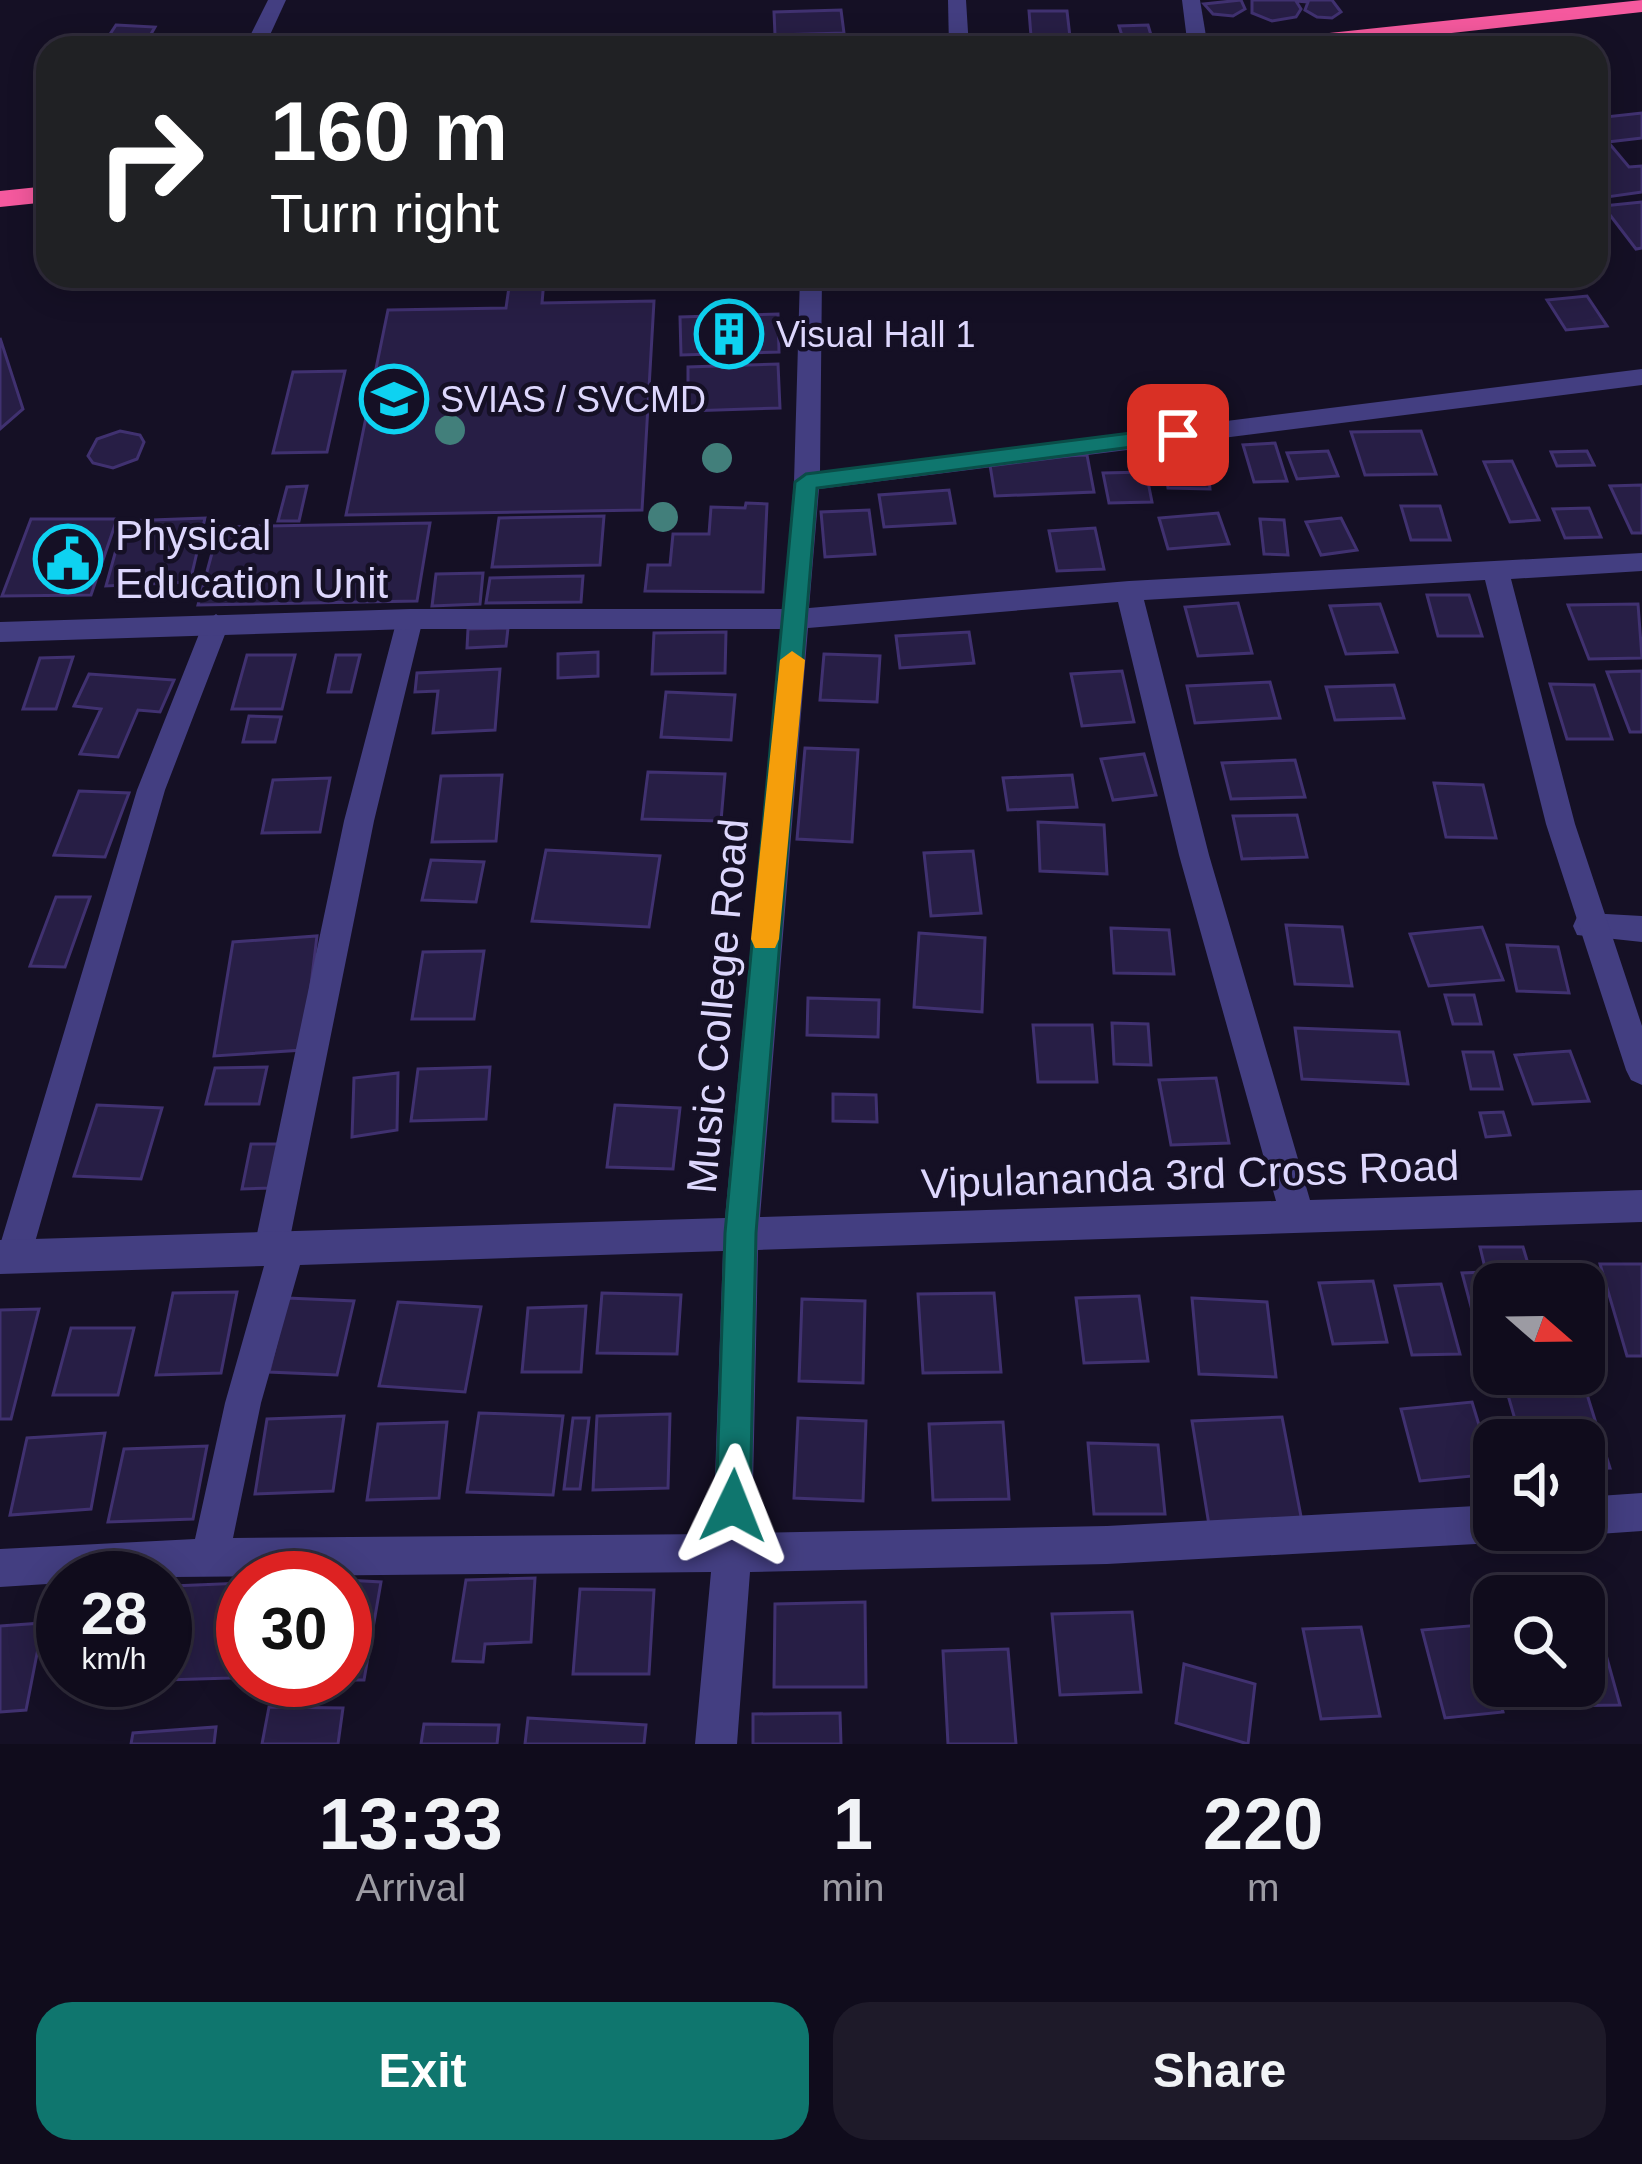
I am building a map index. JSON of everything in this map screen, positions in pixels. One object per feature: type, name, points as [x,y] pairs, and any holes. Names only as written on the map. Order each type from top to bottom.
[{"type":"highway","points":[[1361,36],[1642,5]]},
{"type":"highway","points":[[1575,36],[1642,29]]},
{"type":"highway","points":[[0,174],[36,171]]},
{"type":"highway","points":[[0,199],[36,195]]},
{"type":"street","points":[[260,36],[277,0]]},
{"type":"street","points":[[956,0],[958,36]]},
{"type":"street","points":[[1191,0],[1196,36]]},
{"type":"street","name":"Music College Road","points":[[716,1744],[732,1552],[741,1233],[780,760],[797,619],[811,288]]},
{"type":"street","points":[[806,482],[1642,376]]},
{"type":"street","points":[[0,632],[410,619],[797,619],[1129,592],[1642,562]]},
{"type":"street","points":[[1496,573],[1537,752],[1588,926],[1642,1070]]},
{"type":"street","points":[[1129,592],[1194,855],[1297,1215]]},
{"type":"street","points":[[209,1558],[279,1248],[359,821],[410,619]]},
{"type":"street","points":[[7,1256],[151,790],[216,624]]},
{"type":"street","points":[[1588,926],[1642,929]]},
{"type":"street","name":"Vipulananda 3rd Cross Road","points":[[7,1256],[1642,1206]]},
{"type":"street","points":[[1605,1515],[1642,1512]]},
{"type":"street","points":[[0,1568],[115,1558],[732,1552],[1331,1537],[1473,1526]]},
{"type":"building","points":[[1241,0],[1245,9],[1233,16],[1213,14],[1204,4]]},
{"type":"building","points":[[1252,0],[1332,0],[1341,12],[1332,18],[1317,17],[1305,10],[1308,2],[1296,1],[1301,9],[1296,17],[1272,21],[1252,13]]},
{"type":"building","points":[[841,10],[844,33],[775,35],[774,12]]},
{"type":"building","points":[[1029,11],[1067,11],[1070,36],[1031,36]]},
{"type":"building","points":[[116,25],[155,27],[150,36],[109,36]]},
{"type":"building","points":[[1148,25],[1151,36],[1122,36],[1119,26]]},
{"type":"building","points":[[1642,113],[1642,138],[1608,142],[1608,117]]},
{"type":"building","points":[[1608,142],[1629,167],[1642,166],[1642,192],[1608,197]]},
{"type":"building","points":[[1642,202],[1642,248],[1636,249],[1608,213],[1608,205]]},
{"type":"building","points":[[509,288],[543,288],[542,303],[654,301],[642,510],[346,515],[388,310],[506,308]]},
{"type":"building","points":[[1587,296],[1607,326],[1566,330],[1547,300]]},
{"type":"building","name":"Visual Hall 1","points":[[778,314],[779,352],[681,355],[680,317]]},
{"type":"building","points":[[0,338],[23,409],[0,429]]},
{"type":"building","points":[[778,364],[780,408],[688,411],[688,367]]},
{"type":"building","points":[[345,371],[327,452],[273,453],[293,372]]},
{"type":"building","points":[[120,431],[140,435],[144,442],[137,459],[113,468],[93,463],[88,456],[97,439]]},
{"type":"building","points":[[1421,431],[1436,474],[1365,475],[1351,432]]},
{"type":"building","points":[[1275,443],[1287,481],[1254,482],[1243,445]]},
{"type":"building","points":[[1328,451],[1338,476],[1297,479],[1287,453]]},
{"type":"building","points":[[1587,451],[1594,465],[1557,466],[1551,452]]},
{"type":"building","points":[[1087,455],[1094,492],[995,496],[989,459]]},
{"type":"building","points":[[1164,457],[1207,458],[1210,489],[1168,488]]},
{"type":"building","points":[[1512,461],[1539,520],[1510,522],[1484,462]]},
{"type":"building","points":[[1146,472],[1152,502],[1109,503],[1103,473]]},
{"type":"building","points":[[1642,485],[1642,533],[1632,533],[1610,486]]},
{"type":"building","points":[[307,486],[299,521],[278,521],[287,487]]},
{"type":"building","points":[[949,490],[955,523],[884,527],[879,495]]},
{"type":"building","points":[[746,503],[767,504],[763,592],[645,591],[648,565],[670,565],[673,534],[709,534],[711,507],[745,508]]},
{"type":"building","points":[[1401,506],[1440,506],[1450,540],[1411,540]]},
{"type":"building","points":[[1589,508],[1601,537],[1565,538],[1553,509]]},
{"type":"building","points":[[869,510],[875,554],[825,557],[821,512]]},
{"type":"building","points":[[1218,513],[1229,544],[1168,549],[1159,518]]},
{"type":"building","points":[[604,516],[600,565],[492,567],[499,518]]},
{"type":"building","points":[[205,518],[190,582],[106,586],[124,521]]},
{"type":"building","points":[[1341,518],[1357,550],[1321,555],[1306,522]]},
{"type":"building","points":[[31,519],[117,519],[91,595],[2,596]]},
{"type":"building","points":[[1260,519],[1284,520],[1288,555],[1264,554]]},
{"type":"building","points":[[430,523],[417,601],[198,605],[219,527]]},
{"type":"building","points":[[1095,528],[1104,569],[1057,571],[1049,531]]},
{"type":"building","points":[[483,573],[480,604],[432,606],[436,574]]},
{"type":"building","points":[[583,576],[581,602],[486,603],[490,578]]},
{"type":"building","points":[[1427,595],[1469,595],[1482,636],[1438,636]]},
{"type":"building","points":[[1238,603],[1252,653],[1198,656],[1185,607]]},
{"type":"building","points":[[1380,604],[1397,652],[1346,654],[1330,606]]},
{"type":"building","points":[[1638,604],[1642,658],[1589,659],[1568,605]]},
{"type":"building","points":[[508,628],[506,646],[467,648],[468,629]]},
{"type":"building","points":[[726,632],[725,673],[652,674],[654,633]]},
{"type":"building","points":[[969,632],[974,663],[900,668],[896,636]]},
{"type":"building","points":[[598,652],[598,676],[558,678],[558,654]]},
{"type":"building","points":[[824,654],[880,656],[877,702],[820,700]]},
{"type":"building","points":[[247,655],[295,655],[282,709],[232,709]]},
{"type":"building","points":[[336,655],[360,655],[351,692],[328,692]]},
{"type":"building","points":[[73,657],[56,709],[23,709],[40,658]]},
{"type":"building","points":[[500,669],[495,730],[433,733],[438,691],[415,692],[417,673]]},
{"type":"building","points":[[1122,671],[1134,722],[1082,726],[1071,674]]},
{"type":"building","points":[[1642,671],[1642,732],[1630,732],[1607,672]]},
{"type":"building","points":[[89,674],[174,680],[160,712],[138,710],[118,757],[80,754],[101,709],[74,706]]},
{"type":"building","points":[[1270,682],[1280,718],[1195,723],[1187,686]]},
{"type":"building","points":[[1550,684],[1594,685],[1612,739],[1567,739]]},
{"type":"building","points":[[1394,685],[1404,718],[1335,720],[1326,687]]},
{"type":"building","points":[[666,692],[735,695],[731,740],[661,737]]},
{"type":"building","points":[[249,716],[281,717],[275,742],[243,742]]},
{"type":"building","points":[[805,748],[858,750],[852,842],[797,839]]},
{"type":"building","points":[[1144,754],[1156,795],[1113,800],[1101,759]]},
{"type":"building","points":[[1295,760],[1305,797],[1231,799],[1222,763]]},
{"type":"building","points":[[648,772],[725,774],[721,821],[642,819]]},
{"type":"building","points":[[502,775],[496,841],[432,842],[441,776]]},
{"type":"building","points":[[1072,775],[1077,807],[1008,810],[1003,778]]},
{"type":"building","points":[[330,778],[320,832],[262,833],[273,780]]},
{"type":"building","points":[[1434,783],[1483,785],[1496,838],[1446,837]]},
{"type":"building","points":[[79,791],[129,793],[105,857],[54,855]]},
{"type":"building","points":[[1297,815],[1307,857],[1242,859],[1233,816]]},
{"type":"building","points":[[1038,822],[1104,825],[1107,874],[1040,871]]},
{"type":"building","points":[[546,850],[660,856],[649,927],[532,921]]},
{"type":"building","points":[[973,851],[981,913],[931,916],[924,853]]},
{"type":"building","points":[[431,860],[484,862],[476,902],[422,900]]},
{"type":"building","points":[[56,897],[90,897],[65,967],[30,966]]},
{"type":"building","points":[[1286,925],[1342,927],[1352,986],[1295,984]]},
{"type":"building","points":[[1482,927],[1503,980],[1429,986],[1410,934]]},
{"type":"building","points":[[1111,928],[1169,930],[1174,974],[1114,973]]},
{"type":"building","points":[[919,933],[985,938],[982,1012],[914,1007]]},
{"type":"building","points":[[317,936],[303,1050],[214,1056],[233,942]]},
{"type":"building","points":[[1507,945],[1558,947],[1569,993],[1517,991]]},
{"type":"building","points":[[484,951],[474,1019],[412,1019],[423,952]]},
{"type":"building","points":[[1445,995],[1474,995],[1481,1024],[1453,1024]]},
{"type":"building","points":[[808,998],[879,1000],[878,1037],[807,1035]]},
{"type":"building","points":[[1112,1023],[1148,1024],[1151,1065],[1114,1064]]},
{"type":"building","points":[[1033,1025],[1092,1025],[1097,1082],[1038,1082]]},
{"type":"building","points":[[1295,1028],[1399,1032],[1408,1084],[1302,1079]]},
{"type":"building","points":[[1570,1051],[1589,1101],[1533,1104],[1515,1055]]},
{"type":"building","points":[[1463,1052],[1493,1052],[1502,1089],[1471,1089]]},
{"type":"building","points":[[267,1067],[259,1104],[206,1104],[215,1068]]},
{"type":"building","points":[[490,1067],[486,1119],[411,1121],[418,1069]]},
{"type":"building","points":[[398,1073],[397,1130],[352,1137],[354,1078]]},
{"type":"building","points":[[1216,1078],[1229,1143],[1171,1145],[1159,1080]]},
{"type":"building","points":[[833,1094],[876,1095],[877,1122],[833,1121]]},
{"type":"building","points":[[97,1105],[162,1108],[141,1179],[74,1176]]},
{"type":"building","points":[[615,1105],[680,1108],[673,1169],[607,1167]]},
{"type":"building","points":[[1503,1112],[1510,1135],[1486,1137],[1480,1113]]},
{"type":"building","points":[[251,1144],[281,1144],[273,1188],[242,1189]]},
{"type":"building","points":[[1480,1247],[1523,1247],[1528,1263],[1484,1263]]},
{"type":"building","points":[[1605,1264],[1642,1264],[1642,1356],[1627,1356],[1605,1281]]},
{"type":"building","points":[[1462,1273],[1473,1273],[1473,1314]]},
{"type":"building","points":[[1373,1281],[1387,1342],[1333,1344],[1319,1283]]},
{"type":"building","points":[[1441,1284],[1460,1354],[1412,1355],[1395,1286]]},
{"type":"building","points":[[237,1292],[221,1373],[156,1375],[173,1293]]},
{"type":"building","points":[[602,1293],[681,1295],[677,1354],[597,1353]]},
{"type":"building","points":[[994,1293],[1001,1372],[923,1373],[918,1294]]},
{"type":"building","points":[[1139,1296],[1148,1361],[1084,1363],[1076,1298]]},
{"type":"building","points":[[287,1298],[354,1301],[337,1375],[269,1372]]},
{"type":"building","points":[[1192,1298],[1267,1302],[1276,1377],[1199,1374]]},
{"type":"building","points":[[802,1299],[865,1301],[863,1383],[799,1381]]},
{"type":"building","points":[[398,1302],[481,1307],[465,1392],[379,1386]]},
{"type":"building","points":[[586,1306],[581,1372],[522,1372],[528,1308]]},
{"type":"building","points":[[39,1309],[11,1419],[0,1419],[0,1310]]},
{"type":"building","points":[[71,1328],[134,1328],[118,1395],[53,1395]]},
{"type":"building","points":[[1508,1395],[1587,1395],[1595,1419],[1515,1419]]},
{"type":"building","points":[[1472,1402],[1477,1419],[1473,1419],[1473,1476],[1420,1481],[1401,1409]]},
{"type":"building","points":[[479,1413],[563,1416],[553,1495],[467,1492]]},
{"type":"building","points":[[670,1414],[668,1488],[593,1490],[597,1416]]},
{"type":"building","points":[[344,1416],[333,1491],[255,1494],[267,1419]]},
{"type":"building","points":[[1282,1417],[1303,1527],[1210,1531],[1192,1421]]},
{"type":"building","points":[[573,1418],[589,1418],[580,1489],[564,1489]]},
{"type":"building","points":[[798,1418],[866,1421],[863,1501],[794,1498]]},
{"type":"building","points":[[447,1422],[439,1498],[367,1500],[378,1424]]},
{"type":"building","points":[[1003,1422],[1009,1499],[933,1500],[929,1424]]},
{"type":"building","points":[[105,1433],[91,1509],[10,1515],[27,1438]]},
{"type":"building","points":[[1088,1443],[1158,1445],[1165,1514],[1094,1514]]},
{"type":"building","points":[[207,1446],[193,1519],[108,1522],[124,1449]]},
{"type":"building","points":[[535,1578],[531,1642],[485,1644],[483,1662],[453,1661],[466,1580]]},
{"type":"building","points":[[372,1582],[381,1582],[372,1634]]},
{"type":"building","points":[[216,1584],[216,1678],[192,1679],[192,1585]]},
{"type":"building","points":[[580,1589],[654,1590],[649,1674],[573,1674]]},
{"type":"building","points":[[865,1602],[866,1687],[774,1687],[775,1604]]},
{"type":"building","points":[[1132,1612],[1141,1692],[1060,1695],[1052,1614]]},
{"type":"building","points":[[36,1623],[36,1659],[26,1710],[0,1712],[0,1626]]},
{"type":"building","points":[[1473,1626],[1473,1707],[1502,1707],[1503,1712],[1445,1718],[1422,1630]]},
{"type":"building","points":[[1361,1627],[1380,1716],[1321,1719],[1303,1629]]},
{"type":"building","points":[[1008,1649],[1016,1744],[948,1744],[943,1651]]},
{"type":"building","points":[[1605,1651],[1620,1705],[1605,1705]]},
{"type":"building","points":[[1184,1664],[1255,1684],[1248,1744],[1176,1723]]},
{"type":"building","points":[[269,1707],[343,1708],[338,1744],[262,1744]]},
{"type":"building","points":[[840,1713],[841,1744],[753,1744],[753,1714]]},
{"type":"building","points":[[528,1718],[646,1725],[644,1744],[525,1744]]},
{"type":"building","points":[[424,1724],[499,1725],[497,1744],[421,1744]]},
{"type":"building","points":[[216,1727],[214,1744],[131,1744],[133,1733]]},
{"type":"slow traffic","points":[[765,939],[792,660]]},
{"type":"place","name":"Visual Hall 1","points":[[729,334]]},
{"type":"place","name":"SVIAS / SVCMD","points":[[394,399]]},
{"type":"place","name":"Physical Education Unit","points":[[68,559]]},
{"type":"route","points":[[733,1506],[741,1233],[806,482],[1178,435]]}]
